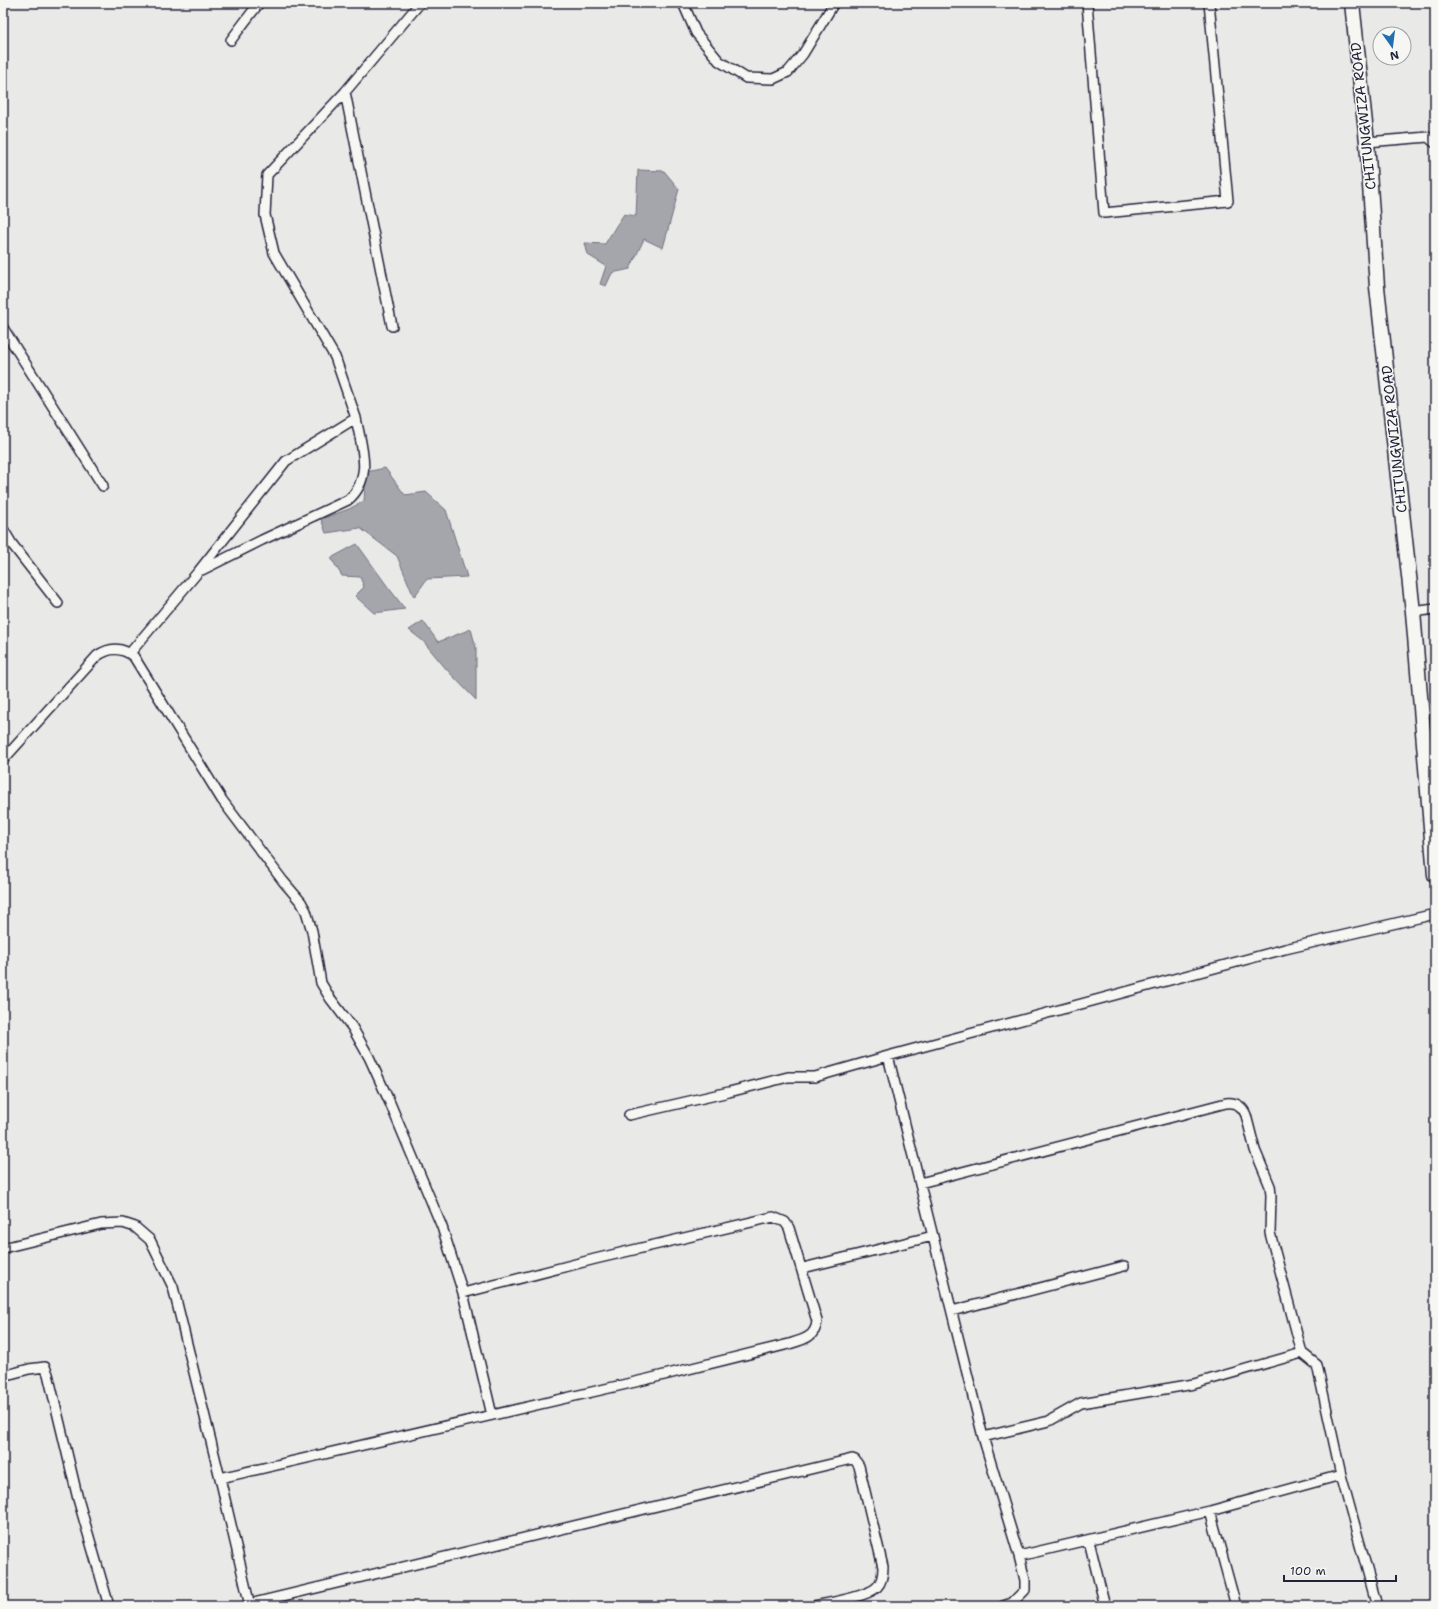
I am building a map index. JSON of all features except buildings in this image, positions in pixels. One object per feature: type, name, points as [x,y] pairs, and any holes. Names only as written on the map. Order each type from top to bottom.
[{"type":"main road","name":"CHITUNGWIZA ROAD","points":[[1352,3],[1367,142],[1377,287],[1413,612],[1435,875]]},
{"type":"street","points":[[231,40],[259,3]]},
{"type":"street","points":[[198,572],[348,500],[361,484],[364,470],[356,418],[335,357],[274,253],[265,215],[267,175],[345,92],[420,3]]},
{"type":"street","points":[[683,3],[696,34],[719,61],[746,78],[772,79],[788,72],[803,54],[834,3]]},
{"type":"street","points":[[1087,3],[1104,213],[1228,201],[1209,3]]},
{"type":"street","points":[[345,92],[392,326]]},
{"type":"street","points":[[1367,142],[1428,137],[1435,145]]},
{"type":"street","points":[[3,328],[103,486]]},
{"type":"street","points":[[130,653],[198,572],[286,461],[356,418]]},
{"type":"street","points":[[3,529],[12,544],[58,603]]},
{"type":"street","points":[[1413,612],[1435,609]]},
{"type":"street","points":[[3,760],[97,656],[110,649],[118,649],[130,653],[134,657],[222,800],[283,881],[301,902],[306,911],[312,931],[321,983],[330,998],[352,1027],[366,1051],[390,1103],[442,1227],[462,1293],[492,1414]]},
{"type":"street","points":[[629,1115],[788,1077],[815,1077],[1285,949],[1435,914]]},
{"type":"street","points":[[888,1056],[983,1437],[1025,1580],[1025,1590],[1012,1603],[1003,1606]]},
{"type":"street","points":[[920,1183],[1226,1103],[1236,1104],[1241,1107],[1246,1115],[1255,1150],[1270,1186],[1270,1232],[1302,1353],[1317,1365],[1341,1475],[1377,1606]]},
{"type":"street","points":[[220,1478],[648,1379],[805,1339],[815,1332],[817,1321],[789,1228],[785,1222],[773,1217],[595,1259],[462,1293]]},
{"type":"street","points":[[3,1248],[101,1224],[123,1223],[135,1227],[150,1240],[173,1287],[250,1605],[852,1459],[855,1460],[859,1466],[883,1567],[883,1576],[877,1588],[872,1591],[814,1606]]},
{"type":"street","points":[[802,1268],[933,1236]]},
{"type":"street","points":[[952,1311],[1124,1266]]},
{"type":"street","points":[[983,1437],[1049,1421],[1082,1404],[1194,1384],[1302,1353]]},
{"type":"street","points":[[3,1376],[29,1369],[44,1367],[48,1374],[78,1499],[109,1606]]},
{"type":"street","points":[[1019,1556],[1210,1512],[1341,1475]]},
{"type":"street","points":[[1210,1512],[1236,1606]]},
{"type":"street","points":[[1089,1541],[1105,1606]]},
{"type":"shaded area","points":[[638,170],[664,171],[679,189],[663,248],[644,239],[630,269],[612,273],[606,286],[600,284],[606,266],[588,255],[585,243],[605,244],[624,214],[636,216]]},
{"type":"shaded area","points":[[385,468],[405,495],[426,492],[446,510],[467,577],[427,579],[414,597],[397,556],[360,528],[326,533],[321,519],[349,509],[364,501],[366,472]]},
{"type":"shaded area","points":[[357,544],[405,609],[374,613],[355,596],[364,587],[360,577],[342,576],[331,558]]},
{"type":"shaded area","points":[[423,621],[438,642],[471,629],[476,648],[476,700],[447,670],[423,641],[409,630]]}]
